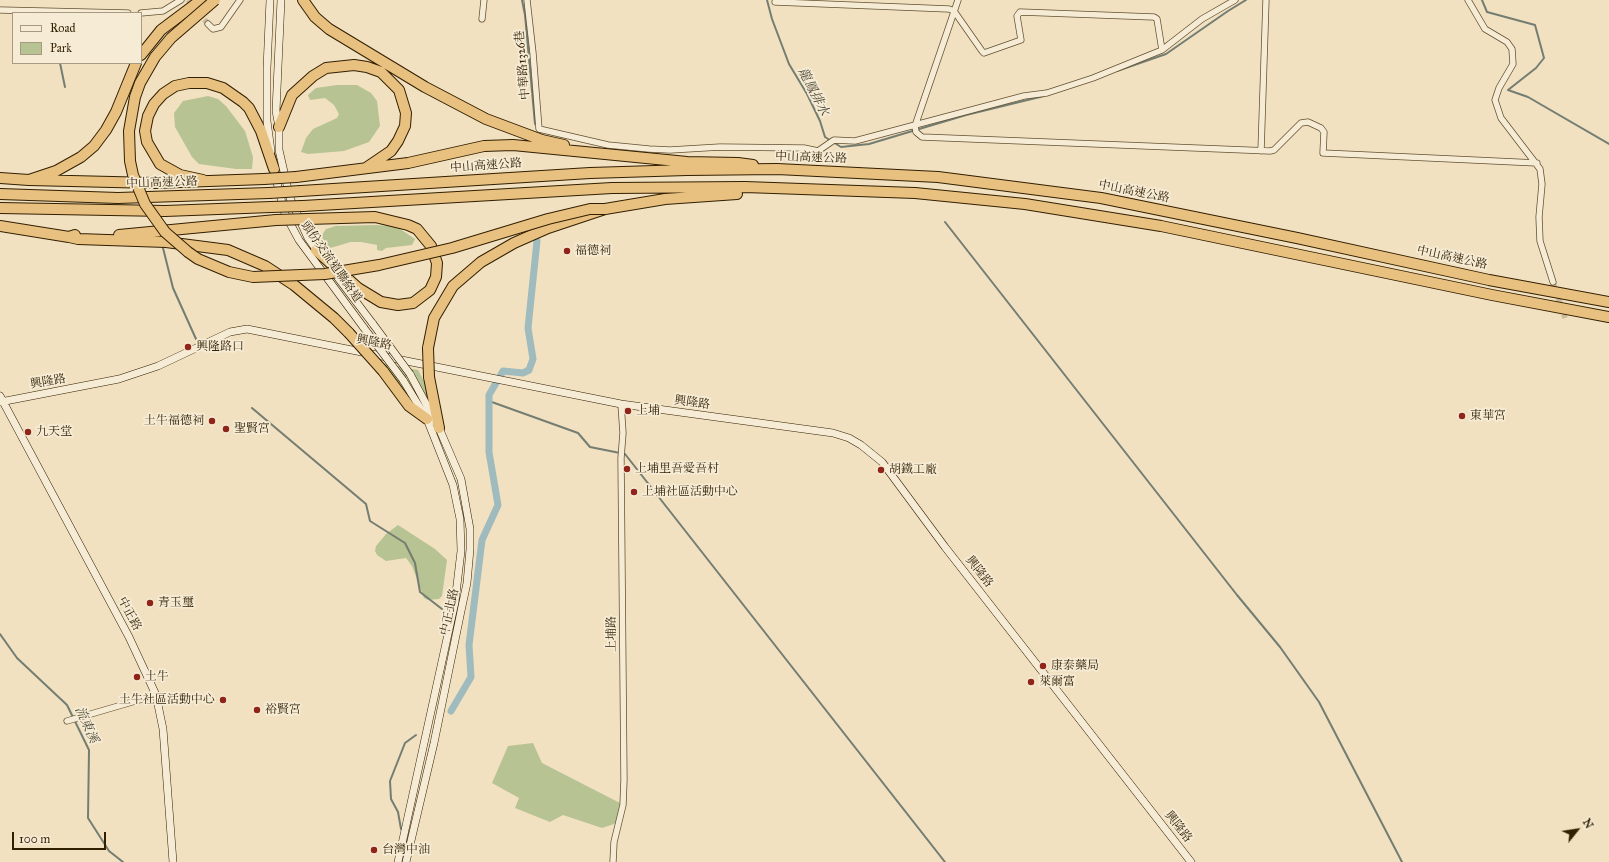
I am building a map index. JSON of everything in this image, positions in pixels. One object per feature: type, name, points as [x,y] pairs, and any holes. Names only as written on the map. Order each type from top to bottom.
[{"type":"highway","points":[[142,54],[161,30],[202,0]]},
{"type":"highway","points":[[215,0],[171,38],[152,62],[134,97],[129,131],[130,160],[133,175],[145,204],[165,232],[198,259],[229,272],[253,277],[325,274],[385,264],[452,248],[548,219],[590,209],[605,209]]},
{"type":"highway","points":[[303,0],[315,17],[329,29],[425,87],[486,119],[542,140],[588,151],[623,156]]},
{"type":"highway","points":[[29,180],[70,164],[94,146],[106,130],[116,112],[136,64]]},
{"type":"highway","points":[[279,127],[292,94],[313,76],[326,68],[354,65],[367,67],[381,72],[399,90],[406,113],[405,126],[398,141],[391,151],[365,168]]},
{"type":"highway","points":[[203,180],[169,171],[160,164],[147,142],[145,131],[148,116],[158,99],[175,86],[189,82],[207,83],[223,88],[249,108],[261,131],[274,169]]},
{"type":"highway","points":[[0,178],[154,183],[296,177],[408,163],[484,146],[513,145],[687,162],[738,163],[777,169]]},
{"type":"highway","name":"中山高速公路","points":[[0,194],[118,198],[269,193],[590,173],[777,169],[938,177],[1101,198],[1289,236],[1489,280],[1609,302]]},
{"type":"highway","points":[[0,208],[144,211],[303,206],[612,188],[768,188],[915,193],[1025,204],[1161,226],[1492,295],[1609,317]]},
{"type":"highway","points":[[439,428],[429,377],[428,348],[431,328],[439,308],[453,286],[465,274],[489,256],[548,228],[605,209],[665,199],[757,193],[768,188]]},
{"type":"highway","points":[[69,237],[77,234],[130,234],[276,220],[375,217],[388,218],[417,229],[431,246],[437,263],[436,277],[430,290],[413,302],[398,305],[381,302],[358,288],[316,250]]},
{"type":"highway","points":[[0,226],[78,239],[166,242],[228,250],[265,266],[294,285],[334,318],[383,371],[409,406],[427,419]]},
{"type":"main road","name":"頭份交流道聯絡道","points":[[270,0],[267,68],[267,121],[274,169],[285,214],[312,259],[403,380]]},
{"type":"main road","name":"頭份交流道聯絡道","points":[[281,0],[276,111],[279,127],[279,150],[290,198],[308,238],[316,250],[410,374]]},
{"type":"main road","name":"興隆路","points":[[1,400],[119,380],[158,366],[230,332],[247,329],[621,404],[833,433],[861,445],[875,456],[1191,862]]},
{"type":"main road","name":"中正北路","points":[[406,862],[435,738],[469,566],[470,529],[464,494],[451,453],[410,374]]},
{"type":"main road","name":"中正北路","points":[[398,862],[455,602],[460,564],[461,536],[458,503],[446,465],[427,419],[403,380]]},
{"type":"main road","name":"中正路","points":[[1,400],[129,637],[156,695],[163,729],[173,862]]},
{"type":"street","points":[[142,13],[163,11],[181,0]]},
{"type":"street","points":[[208,24],[213,29],[221,27],[240,0]]},
{"type":"street","points":[[482,18],[484,0]]},
{"type":"street","name":"中華路1326巷","points":[[527,0],[533,45],[539,129],[608,145],[649,149],[670,150],[720,147],[804,148],[818,151],[834,140],[855,141],[915,126]]},
{"type":"street","points":[[958,0],[915,126],[916,132],[922,137],[1261,151],[1274,150],[1301,123],[1308,122],[1321,128],[1324,132],[1323,153],[1537,163]]},
{"type":"street","points":[[915,126],[1018,97],[1047,93],[1093,78],[1162,50],[1202,19],[1235,0]]},
{"type":"street","points":[[1261,151],[1266,0]]},
{"type":"street","points":[[1468,0],[1485,29],[1507,42],[1512,49],[1513,64],[1499,88],[1495,100],[1501,118],[1537,163],[1542,176],[1540,241],[1553,282]]},
{"type":"street","points":[[775,2],[949,9],[954,11],[984,53],[1021,40],[1017,16],[1020,12],[1154,17],[1157,19],[1162,50]]},
{"type":"street","points":[[0,10],[85,12]]},
{"type":"street","name":"上埔路","points":[[613,862],[614,842],[623,804],[624,780],[621,457],[623,433],[621,404]]},
{"type":"street","points":[[67,721],[156,695]]},
{"type":"green space","points":[[337,85],[357,85],[371,93],[377,101],[380,126],[369,142],[344,151],[308,154],[301,152],[306,138],[313,129],[337,118],[339,114],[334,105],[325,98],[310,100],[308,95],[316,88]]},
{"type":"green space","points":[[208,96],[218,99],[226,106],[245,131],[253,157],[252,169],[236,169],[199,164],[192,157],[175,127],[174,113],[183,101]]},
{"type":"green space","points":[[377,225],[397,227],[415,239],[412,245],[386,248],[382,251],[377,250],[377,245],[361,242],[351,242],[330,248],[322,243],[320,238],[326,229],[336,226]]},
{"type":"green space","points":[[371,361],[418,370],[440,411],[407,408]]},
{"type":"green space","points":[[398,525],[435,549],[447,560],[442,596],[439,599],[428,600],[424,598],[412,566],[406,558],[386,561],[377,555],[375,551],[376,546],[386,534]]},
{"type":"green space","points":[[533,743],[542,763],[620,803],[617,823],[602,828],[563,815],[550,822],[515,808],[519,798],[492,783],[508,746]]},
{"type":"waterway","points":[[522,0],[525,15],[535,124]]},
{"type":"waterway","name":"龍鳳排水","points":[[767,0],[772,19],[789,64],[807,94],[820,121],[825,137],[841,147],[869,144],[966,115],[1044,96]]},
{"type":"waterway","points":[[1117,71],[1166,54],[1246,0]]},
{"type":"waterway","points":[[1482,0],[1487,12],[1535,25],[1544,58],[1536,68],[1508,90],[1528,97],[1609,144]]},
{"type":"waterway","points":[[60,64],[65,87]]},
{"type":"waterway","points":[[945,222],[1237,595],[1280,647],[1319,702],[1402,862]]},
{"type":"waterway","points":[[451,711],[471,677],[469,645],[482,540],[498,505],[489,452],[489,395],[503,371],[523,373],[529,370],[533,359],[528,328],[537,241]]},
{"type":"waterway","points":[[163,248],[173,288],[196,339]]},
{"type":"waterway","points":[[489,401],[578,433],[590,447],[625,454],[945,862]]},
{"type":"waterway","points":[[252,408],[366,504],[370,521],[405,543],[415,563],[420,592],[442,609]]},
{"type":"waterway","name":"流東溪","points":[[0,634],[17,658],[67,705],[89,750],[88,818],[109,851],[123,862]]},
{"type":"waterway","points":[[401,829],[398,812],[391,799],[390,781],[405,743],[416,735]]},
{"type":"tunnel","points":[[188,0],[208,24]]},
{"type":"tunnel","points":[[1553,282],[1565,318]]},
{"type":"place","name":"福德祠","points":[[567,251]]},
{"type":"place","name":"興隆路口","points":[[188,347]]},
{"type":"place","name":"上埔","points":[[628,411]]},
{"type":"place","name":"東華宮","points":[[1462,416]]},
{"type":"place","name":"土牛福德祠","points":[[212,421]]},
{"type":"place","name":"聖賢宮","points":[[226,429]]},
{"type":"place","name":"九天堂","points":[[28,432]]},
{"type":"place","name":"上埔里吾愛吾村","points":[[627,469]]},
{"type":"place","name":"胡鐵工廠","points":[[881,470]]},
{"type":"place","name":"上埔社區活動中心","points":[[634,492]]},
{"type":"place","name":"青玉璽","points":[[150,603]]},
{"type":"place","name":"康泰藥局","points":[[1043,666]]},
{"type":"place","name":"土牛","points":[[137,677]]},
{"type":"place","name":"萊爾富","points":[[1031,682]]},
{"type":"place","name":"土牛社區活動中心","points":[[223,700]]},
{"type":"place","name":"裕賢宮","points":[[257,710]]},
{"type":"place","name":"台灣中油","points":[[374,850]]}]
